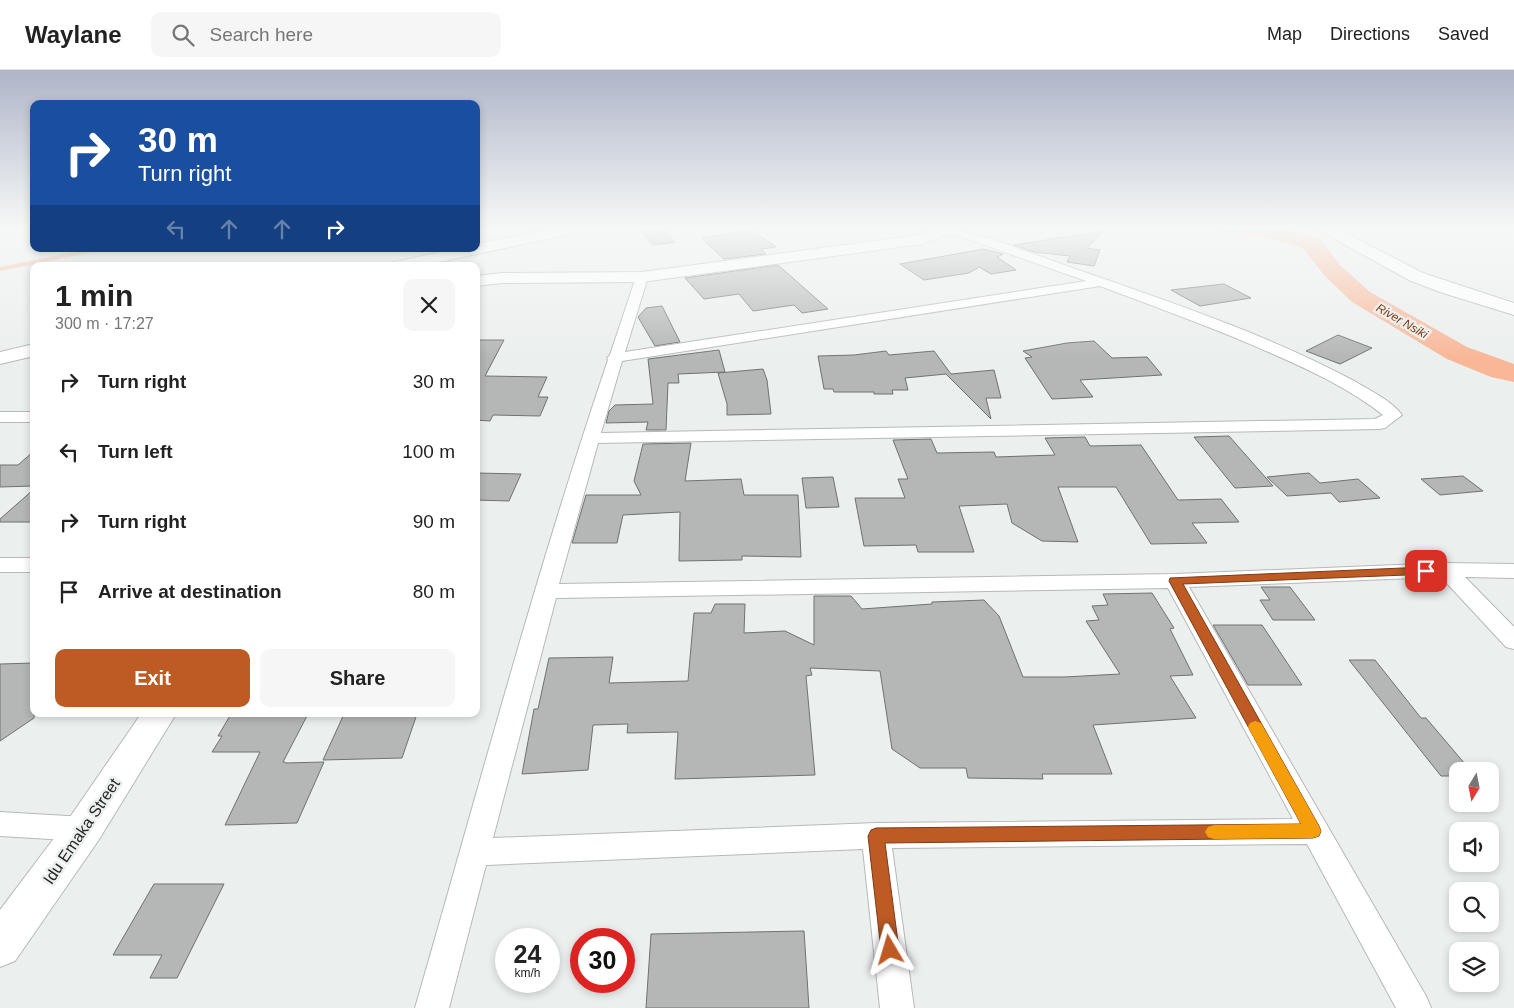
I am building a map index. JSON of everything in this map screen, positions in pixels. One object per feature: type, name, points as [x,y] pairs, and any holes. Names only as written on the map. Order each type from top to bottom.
[{"type":"street","points":[[480,281],[502,278],[642,277],[689,271]]},
{"type":"street","points":[[590,438],[1380,424],[1394,415],[1372,397],[1321,370],[1227,328],[1069,271]]},
{"type":"street","points":[[1406,271],[1458,292],[1514,309]]},
{"type":"street","points":[[432,1008],[546,591],[614,358],[642,277]]},
{"type":"street","points":[[614,358],[1101,282]]},
{"type":"street","points":[[0,358],[30,351]]},
{"type":"street","points":[[0,417],[30,417]]},
{"type":"street","points":[[0,564],[30,565]]},
{"type":"street","points":[[546,591],[1175,581],[1446,570],[1514,571]]},
{"type":"street","points":[[1446,570],[1514,641]]},
{"type":"street","points":[[1175,581],[1313,831],[1414,1008]]},
{"type":"street","name":"Idu Emaka Street","points":[[0,946],[84,828],[157,717]]},
{"type":"street","points":[[0,824],[84,828]]},
{"type":"street","points":[[475,852],[876,836],[1313,831]]},
{"type":"street","points":[[876,836],[897,1008]]},
{"type":"building","points":[[737,271],[785,271],[828,309],[802,313],[794,305],[753,311],[739,294],[704,299],[685,278]]},
{"type":"building","points":[[910,271],[973,271],[969,273],[924,280]]},
{"type":"building","points":[[985,271],[1011,271],[991,274]]},
{"type":"building","points":[[1224,284],[1251,298],[1200,306],[1171,290]]},
{"type":"building","points":[[662,306],[680,342],[655,346],[638,317],[646,308]]},
{"type":"building","points":[[1338,335],[1372,348],[1340,364],[1306,351]]},
{"type":"building","points":[[480,340],[504,340],[485,376],[547,377],[538,397],[548,397],[540,416],[493,415],[490,421],[480,420]]},
{"type":"building","points":[[1094,341],[1112,358],[1147,357],[1162,375],[1080,380],[1093,397],[1052,399],[1025,358],[1032,357],[1023,351],[1067,343]]},
{"type":"building","points":[[719,350],[725,372],[678,374],[679,383],[668,383],[666,430],[646,430],[648,422],[606,423],[609,411],[615,405],[653,404],[648,359]]},
{"type":"building","points":[[886,351],[889,355],[934,351],[951,374],[994,370],[1001,398],[986,398],[991,419],[946,374],[905,378],[908,390],[892,390],[893,394],[834,392],[833,389],[824,389],[818,356],[854,355]]},
{"type":"building","points":[[763,369],[767,380],[771,414],[727,415],[727,404],[718,373]]},
{"type":"building","points":[[1229,436],[1273,486],[1235,488],[1194,437]]},
{"type":"building","points":[[1085,437],[1090,446],[1141,445],[1178,500],[1221,499],[1239,522],[1192,523],[1207,543],[1151,544],[1116,487],[1058,487],[1078,542],[1042,541],[1012,523],[1007,504],[959,506],[974,552],[918,552],[916,545],[864,546],[855,498],[905,498],[898,479],[908,479],[893,440],[931,439],[937,453],[994,452],[996,457],[1055,455],[1045,438]]},
{"type":"building","points":[[691,443],[685,481],[741,479],[744,495],[798,495],[801,557],[742,556],[742,560],[679,561],[680,512],[623,515],[617,543],[572,543],[586,495],[641,495],[634,481],[643,444]]},
{"type":"building","points":[[30,454],[30,486],[0,487],[0,465],[18,465]]},
{"type":"building","points":[[480,473],[521,474],[509,501],[480,500]]},
{"type":"building","points":[[1309,473],[1320,483],[1358,479],[1380,498],[1339,502],[1331,493],[1287,496],[1267,477]]},
{"type":"building","points":[[1463,476],[1483,491],[1440,495],[1421,479]]},
{"type":"building","points":[[833,477],[839,507],[806,508],[802,478]]},
{"type":"building","points":[[30,493],[30,522],[0,522],[0,519]]},
{"type":"building","points":[[1261,587],[1290,587],[1315,620],[1273,620],[1260,600],[1270,600]]},
{"type":"building","points":[[1152,593],[1174,628],[1170,629],[1193,675],[1170,676],[1196,718],[1093,725],[1112,774],[1042,774],[1043,779],[968,778],[966,768],[920,768],[892,749],[880,671],[810,668],[812,675],[806,676],[815,775],[675,779],[678,732],[627,733],[628,724],[593,725],[588,770],[522,774],[534,709],[538,709],[549,658],[613,657],[609,683],[688,681],[694,613],[711,613],[715,604],[745,604],[744,633],[785,631],[814,645],[814,596],[851,596],[862,609],[932,604],[932,602],[984,600],[999,616],[1023,677],[1064,677],[1120,674],[1086,621],[1099,620],[1092,606],[1108,605],[1103,594]]},
{"type":"building","points":[[1213,625],[1262,625],[1302,685],[1248,685]]},
{"type":"building","points":[[1349,660],[1375,660],[1421,718],[1426,718],[1463,762],[1449,762],[1449,776],[1441,776]]},
{"type":"building","points":[[30,663],[30,717],[34,718],[0,741],[0,664]]},
{"type":"building","points":[[229,717],[306,717],[283,762],[324,762],[297,823],[225,825],[260,752],[212,752],[222,736],[218,736]]},
{"type":"building","points":[[343,717],[416,717],[402,758],[323,760]]},
{"type":"building","points":[[154,884],[224,884],[177,978],[150,978],[162,955],[113,955]]},
{"type":"building","points":[[804,931],[809,1008],[646,1008],[651,934]]},
{"type":"waterway","name":"River Nsiki","points":[[1333,271],[1361,297],[1457,353],[1501,371],[1514,373]]},
{"type":"slow traffic","points":[[1214,832],[1313,831],[1255,727]]},
{"type":"route","points":[[890,950],[876,836],[1313,831],[1175,581],[1426,571]]}]
